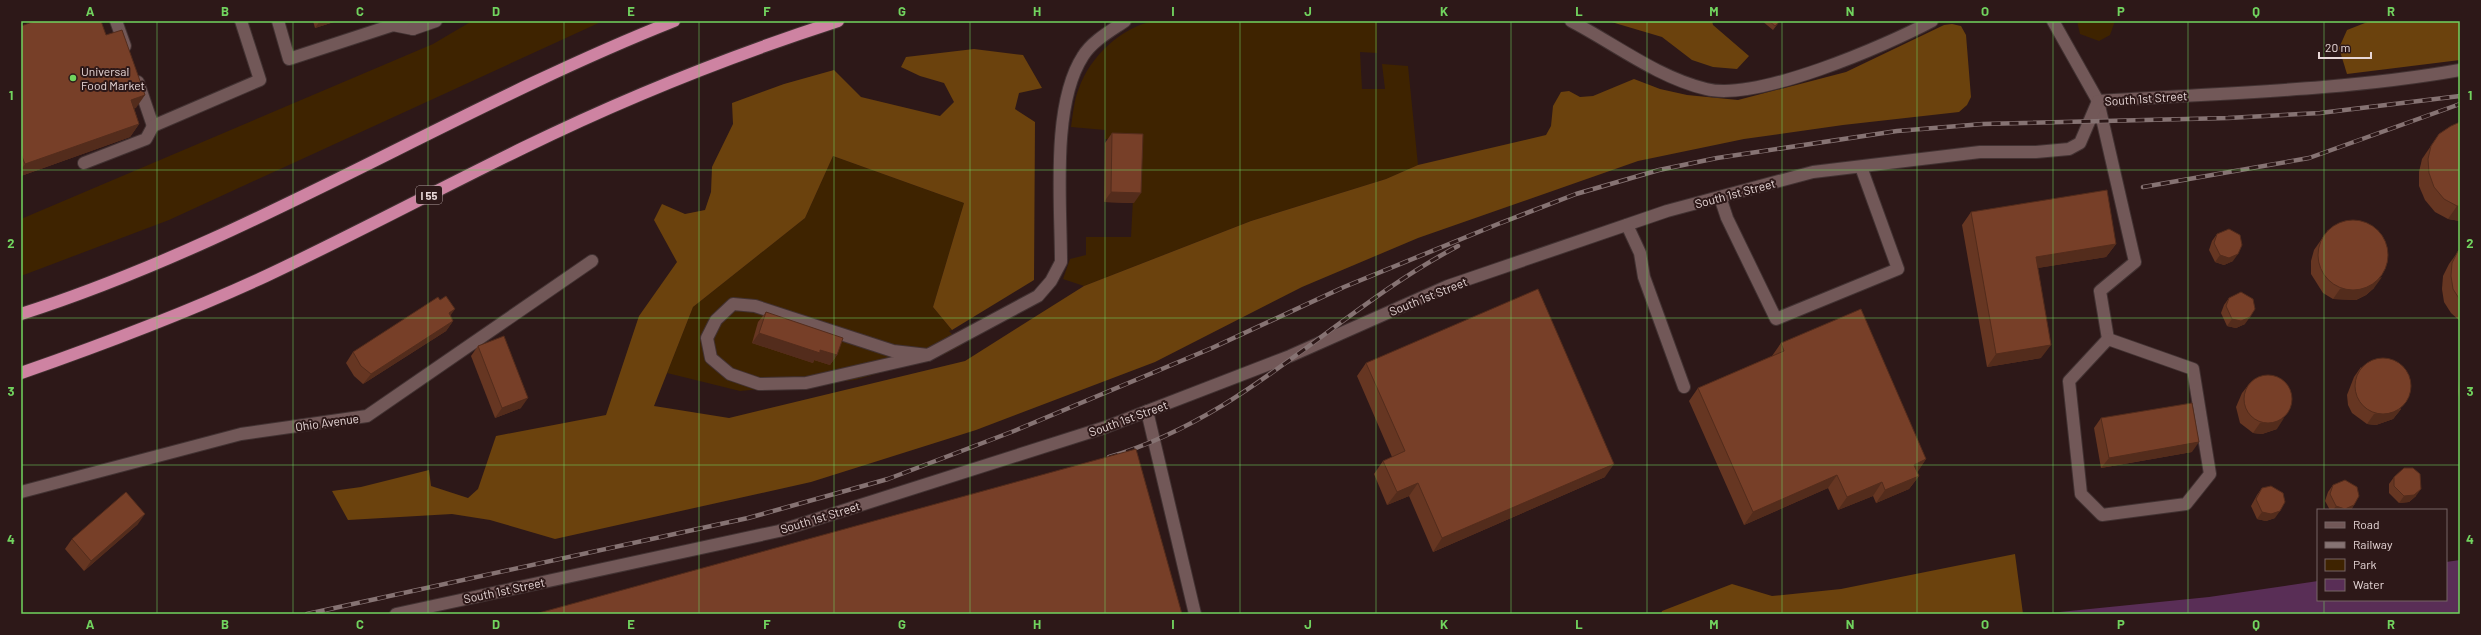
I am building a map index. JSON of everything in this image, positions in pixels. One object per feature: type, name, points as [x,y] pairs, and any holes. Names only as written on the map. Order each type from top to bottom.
[{"type":"highway","points":[[23,313],[95,288],[247,223],[539,79],[674,21]]},
{"type":"highway","name":"I 55","points":[[21,373],[178,315],[267,275],[524,148],[611,107],[700,70],[838,21]]},
{"type":"street","points":[[116,21],[128,54]]},
{"type":"street","points":[[84,163],[146,139],[153,126],[260,80],[241,21]]},
{"type":"street","points":[[278,21],[289,59],[393,25],[411,25],[436,21]]},
{"type":"street","points":[[928,355],[893,352],[755,306],[733,304],[716,320],[707,338],[712,358],[730,374],[759,384],[806,383],[928,355],[1038,296],[1051,281],[1061,262],[1062,117],[1072,81],[1084,55],[1106,34],[1125,21]]},
{"type":"street","points":[[1571,21],[1652,68],[1680,81],[1707,90],[1730,92],[1762,88],[1809,72],[1907,34],[1932,21]]},
{"type":"street","points":[[2053,21],[2098,101],[2135,262],[2100,291],[2108,339]]},
{"type":"street","points":[[133,69],[153,126]]},
{"type":"street","name":"South 1st Street","points":[[396,614],[779,531],[1106,427],[1290,356],[1448,286],[1627,225],[1720,197],[1813,172],[1980,152],[2036,152],[2069,149],[2080,143],[2098,101],[2312,87],[2431,75],[2460,70]]},
{"type":"street","points":[[1720,197],[1727,218],[1776,320],[1898,269],[1861,167]]},
{"type":"street","points":[[1627,225],[1640,253],[1644,277],[1684,387]]},
{"type":"street","name":"Ohio Avenue","points":[[21,492],[178,449],[241,434],[366,416],[592,261]]},
{"type":"street","points":[[2108,339],[2193,369],[2200,402],[2210,474],[2186,504],[2102,515],[2081,494],[2069,381],[2108,339]]},
{"type":"street","points":[[1146,411],[1195,614]]},
{"type":"green space","points":[[472,21],[603,21],[169,220],[21,276],[21,219],[433,44]]},
{"type":"green space","points":[[1154,21],[1377,21],[1377,53],[1360,52],[1362,89],[1385,89],[1382,64],[1408,66],[1418,165],[1386,179],[1251,221],[1084,286],[1063,279],[1070,259],[1086,255],[1086,237],[1131,237],[1136,141],[1105,139],[1105,130],[1071,127],[1077,93],[1084,76],[1091,65],[1108,45],[1119,37],[1142,24]]},
{"type":"green space","points":[[2077,21],[2115,21],[2110,35],[2099,41],[2080,34]]},
{"type":"green space","points":[[833,156],[964,203],[933,307],[952,330],[949,331],[962,345],[945,354],[855,380],[740,391],[667,373],[693,307],[805,218]]},
{"type":"shaded area","points":[[1608,21],[1712,21],[1713,25],[1749,56],[1737,69],[1713,67],[1692,60],[1662,37]]},
{"type":"shaded area","points":[[2370,21],[2460,21],[2460,60],[2347,74],[2339,48],[2347,30]]},
{"type":"shaded area","points":[[1952,24],[1961,26],[1966,35],[1971,97],[1967,105],[1959,112],[1843,125],[1744,139],[1638,161],[1418,238],[1302,287],[1155,362],[976,430],[811,482],[555,539],[490,520],[452,514],[348,520],[332,491],[361,487],[429,470],[431,486],[468,498],[478,489],[496,436],[606,415],[639,316],[677,262],[654,220],[662,204],[685,214],[705,210],[711,192],[712,167],[733,124],[732,103],[784,84],[834,70],[861,97],[940,116],[954,102],[944,83],[920,76],[901,67],[906,57],[974,49],[1023,55],[1042,88],[1019,93],[1015,109],[1035,122],[1034,280],[952,330],[933,307],[964,203],[833,156],[805,218],[693,307],[654,406],[729,418],[965,361],[1084,286],[1251,221],[1386,179],[1418,165],[1546,135],[1551,126],[1553,106],[1561,92],[1569,91],[1580,97],[1593,96],[1634,79],[1660,89],[1687,95],[1738,100],[1846,72],[1944,25]]},
{"type":"shaded area","points":[[2015,554],[2023,614],[1661,614],[1662,611],[1732,584],[1772,596],[1841,589]]},
{"type":"water","points":[[2460,560],[2460,614],[2040,614],[2209,597],[2317,581],[2317,601],[2447,601],[2447,562]]},
{"type":"building","name":"Universal Food Market","points":[[35,21],[101,21],[106,35],[122,30],[145,95],[131,100],[139,124],[25,164],[21,154],[21,26]]},
{"type":"building","points":[[1769,21],[1780,21],[1775,26]]},
{"type":"building","points":[[2460,122],[2460,206],[2457,206],[2444,199],[2434,187],[2429,173],[2428,159],[2431,146],[2439,134]]},
{"type":"building","points":[[1112,133],[1143,134],[1141,193],[1111,192]]},
{"type":"building","points":[[2107,190],[2116,244],[2036,257],[2051,345],[1996,354],[1971,212]]},
{"type":"building","points":[[2353,220],[2366,223],[2378,230],[2385,242],[2388,255],[2385,268],[2378,280],[2366,287],[2353,290],[2340,287],[2328,280],[2321,268],[2318,255],[2321,242],[2328,230],[2340,223]]},
{"type":"building","points":[[2229,229],[2240,235],[2242,245],[2238,254],[2229,258],[2220,255],[2214,243],[2217,234]]},
{"type":"building","points":[[2460,249],[2460,300],[2453,289],[2451,276],[2452,263]]},
{"type":"building","points":[[1538,289],[1614,464],[1442,538],[1418,483],[1397,492],[1383,461],[1405,451],[1366,363]]},
{"type":"building","points":[[2241,292],[2253,299],[2255,309],[2250,317],[2241,321],[2232,319],[2226,306],[2229,298]]},
{"type":"building","points":[[446,296],[455,309],[449,313],[453,321],[371,374],[361,366],[353,352],[438,297],[440,300]]},
{"type":"building","points":[[1861,309],[1926,459],[1914,465],[1919,476],[1885,490],[1882,482],[1847,497],[1837,475],[1753,512],[1698,388],[1784,351],[1781,343]]},
{"type":"building","points":[[766,312],[843,338],[837,355],[820,350],[820,353],[759,333]]},
{"type":"building","points":[[504,336],[528,398],[502,408],[478,346]]},
{"type":"building","points":[[2378,358],[2388,358],[2403,366],[2409,375],[2411,386],[2409,397],[2403,406],[2388,414],[2378,414],[2367,409],[2360,402],[2355,391],[2355,381],[2360,370],[2367,363]]},
{"type":"building","points":[[2263,375],[2273,375],[2285,382],[2292,394],[2292,404],[2285,416],[2273,423],[2263,423],[2255,419],[2248,412],[2244,404],[2244,394],[2248,386],[2255,379]]},
{"type":"building","points":[[2192,403],[2199,442],[2109,458],[2101,418]]},
{"type":"building","points":[[1136,449],[1182,614],[535,614]]},
{"type":"building","points":[[2404,468],[2413,468],[2420,474],[2421,489],[2414,495],[2404,496],[2394,486],[2394,477]]},
{"type":"building","points":[[2345,480],[2357,487],[2359,496],[2354,505],[2345,509],[2336,506],[2330,494],[2333,485]]},
{"type":"building","points":[[2271,486],[2283,493],[2285,502],[2280,511],[2271,514],[2262,512],[2256,499],[2262,488]]},
{"type":"building","points":[[126,492],[145,514],[91,561],[72,539]]},
{"type":"railway","points":[[307,614],[748,518],[888,479],[1014,431],[1212,348],[1344,287],[1498,224],[1576,194],[1659,170],[1717,158],[1897,131],[1983,124],[2228,118],[2320,113],[2460,96]]},
{"type":"railway","points":[[2143,187],[2309,158],[2460,104]]},
{"type":"railway","points":[[1109,457],[1159,439],[1204,416],[1248,389],[1413,272],[1458,246]]},
{"type":"place","name":"Universal Food Market","points":[[73,78]]}]
